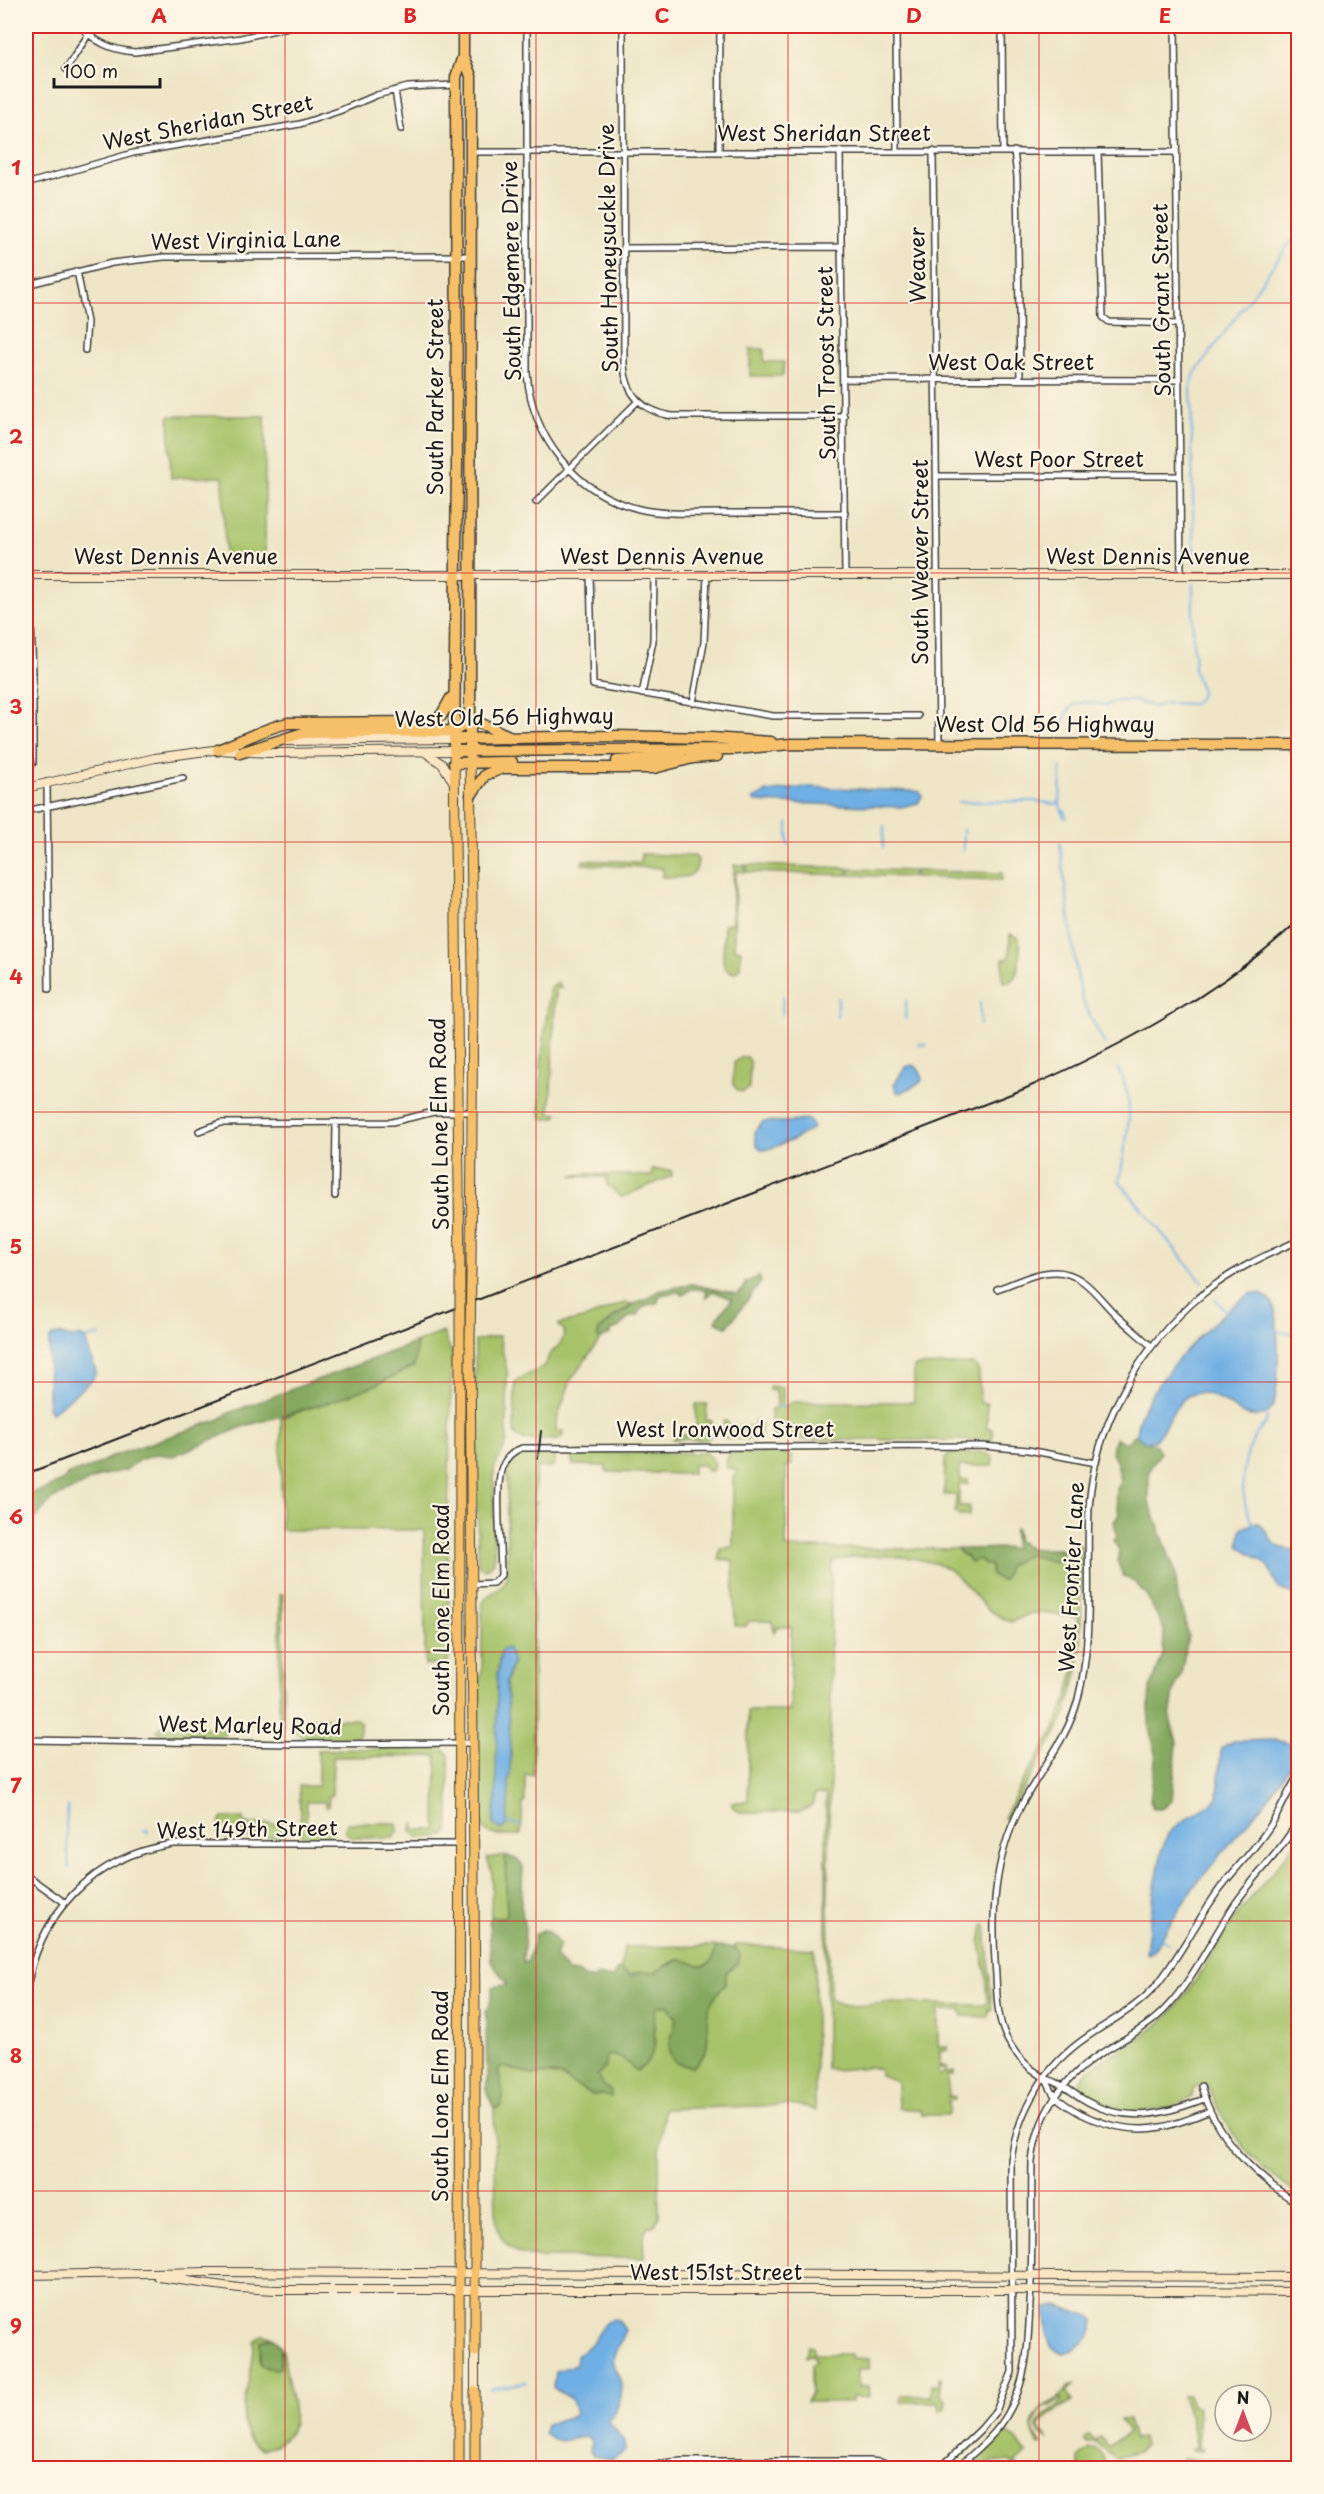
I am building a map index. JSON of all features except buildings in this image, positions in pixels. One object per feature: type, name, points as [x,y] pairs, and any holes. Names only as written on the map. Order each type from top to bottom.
[{"type":"highway","name":"South Parker Street","points":[[454,751],[456,76],[463,56],[463,26]]},
{"type":"highway","name":"South Parker Street","points":[[463,56],[471,76],[472,720],[470,751]]},
{"type":"highway","points":[[218,750],[251,738],[273,726],[288,723],[429,722],[441,716],[453,692]]},
{"type":"highway","points":[[454,735],[472,720],[514,738]]},
{"type":"highway","name":"West Old 56 Highway","points":[[240,753],[295,735],[317,732],[454,735],[470,738],[615,736],[711,738],[791,744]]},
{"type":"highway","points":[[454,763],[665,759],[711,738]]},
{"type":"highway","points":[[471,795],[485,775],[502,768],[654,768],[693,758],[752,754],[791,744]]},
{"type":"highway","name":"West Old 56 Highway","points":[[454,751],[688,750],[791,744],[1299,745]]},
{"type":"main road","name":"West Dennis Avenue","points":[[27,575],[1299,575]]},
{"type":"main road","name":"West Old 56 Highway","points":[[26,788],[154,758],[264,744]]},
{"type":"main road","name":"West Old 56 Highway","points":[[218,750],[240,753],[454,751]]},
{"type":"main road","points":[[423,751],[442,764],[454,783]]},
{"type":"main road","name":"South Lone Elm Road","points":[[454,751],[456,1112],[460,1271],[459,2469]]},
{"type":"main road","name":"South Lone Elm Road","points":[[470,751],[475,2469]]},
{"type":"main road","name":"West 151st Street","points":[[26,2275],[211,2272],[1299,2277]]},
{"type":"main road","name":"West 151st Street","points":[[135,2274],[239,2289],[1299,2292]]},
{"type":"main road","points":[[821,2276],[821,2291]]},
{"type":"street","points":[[80,26],[88,34],[110,47],[135,52],[241,38],[292,26]]},
{"type":"street","name":"South Edgemere Drive","points":[[527,26],[528,383],[531,403],[542,432],[569,470],[609,499],[635,508],[661,513],[845,513]]},
{"type":"street","name":"South Honeysuckle Drive","points":[[623,26],[625,377],[628,386],[638,401],[649,410],[672,416],[844,416]]},
{"type":"street","points":[[719,151],[720,26]]},
{"type":"street","points":[[896,26],[897,151]]},
{"type":"street","points":[[1002,26],[1003,151]]},
{"type":"street","name":"South Grant Street","points":[[1175,26],[1181,575]]},
{"type":"street","points":[[66,69],[88,34]]},
{"type":"street","name":"West Sheridan Street","points":[[26,184],[133,153],[201,140],[261,133],[300,124],[395,90],[424,85],[456,85]]},
{"type":"street","points":[[395,90],[400,129]]},
{"type":"street","name":"South Troost Street","points":[[840,151],[845,575]]},
{"type":"street","name":"Weaver","points":[[933,151],[936,379]]},
{"type":"street","name":"West Sheridan Street","points":[[471,152],[1176,152]]},
{"type":"street","points":[[1014,152],[1017,177],[1020,379]]},
{"type":"street","points":[[1098,152],[1103,317],[1109,322],[1118,323],[1178,324]]},
{"type":"street","points":[[624,248],[841,248]]},
{"type":"street","name":"West Virginia Lane","points":[[26,285],[112,263],[168,256],[471,256]]},
{"type":"street","points":[[77,271],[86,317],[86,350]]},
{"type":"street","name":"West Oak Street","points":[[844,379],[1179,380]]},
{"type":"street","name":"South Weaver Street","points":[[936,379],[939,745]]},
{"type":"street","points":[[536,502],[638,401]]},
{"type":"street","name":"West Poor Street","points":[[937,476],[1180,476]]},
{"type":"street","points":[[26,765],[33,763],[33,673],[27,575]]},
{"type":"street","points":[[590,575],[593,685],[772,716],[918,716]]},
{"type":"street","points":[[642,694],[653,641],[654,575]]},
{"type":"street","points":[[693,703],[704,642],[707,575]]},
{"type":"street","points":[[26,811],[183,778]]},
{"type":"street","points":[[47,782],[49,989]]},
{"type":"street","points":[[198,1131],[221,1122],[392,1122],[434,1112],[472,1112]]},
{"type":"street","points":[[335,1196],[336,1122]]},
{"type":"street","name":"West Frontier Lane","points":[[1044,2078],[1019,2057],[1006,2037],[1000,2020],[993,1932],[993,1899],[1000,1858],[1010,1828],[1070,1722],[1083,1680],[1087,1634],[1089,1507],[1096,1463],[1113,1412],[1130,1378],[1151,1346],[1202,1295],[1221,1281],[1261,1258],[1299,1241]]},
{"type":"street","points":[[997,1289],[1036,1275],[1055,1272],[1075,1276],[1092,1288],[1115,1314],[1151,1346]]},
{"type":"street","name":"West Ironwood Street","points":[[473,1584],[493,1583],[501,1575],[500,1477],[505,1461],[515,1451],[522,1448],[983,1446],[1028,1450],[1096,1463]]},
{"type":"street","name":"West Marley Road","points":[[26,1740],[289,1744],[474,1743]]},
{"type":"street","points":[[940,2469],[990,2418],[1008,2386],[1013,2360],[1011,2160],[1024,2112],[1044,2078],[1059,2059],[1077,2043],[1137,2006],[1168,1970],[1217,1893],[1269,1828],[1299,1776]]},
{"type":"street","points":[[957,2469],[1000,2426],[1018,2394],[1029,2345],[1033,2147],[1044,2114],[1064,2084],[1101,2053],[1152,2021],[1167,2007],[1234,1905],[1278,1853],[1299,1821]]},
{"type":"street","name":"West 149th Street","points":[[64,1902],[92,1878],[121,1858],[149,1848],[173,1844],[459,1844]]},
{"type":"street","points":[[26,1875],[64,1902],[37,1951],[26,1995]]},
{"type":"street","points":[[1044,2078],[1064,2084],[1094,2105],[1127,2116],[1167,2113],[1204,2099]]},
{"type":"street","points":[[1044,2078],[1055,2097],[1091,2118],[1128,2128],[1164,2127],[1210,2111]]},
{"type":"street","points":[[1201,2086],[1210,2111],[1240,2157],[1273,2186],[1299,2204]]},
{"type":"street","points":[[648,2469],[663,2463],[681,2461],[867,2461],[880,2462],[902,2469]]},
{"type":"green space","points":[[750,349],[764,349],[764,362],[784,362],[783,376],[750,376]]},
{"type":"green space","points":[[169,416],[265,416],[265,555],[225,556],[223,477],[171,478]]},
{"type":"green space","points":[[641,854],[695,856],[698,860],[697,867],[691,875],[686,877],[662,877],[662,868],[582,864],[583,860],[640,862]]},
{"type":"green space","points":[[734,865],[745,865],[745,872],[737,871],[735,877],[734,949],[741,950],[740,968],[734,973],[725,968],[723,960],[724,924],[732,923]]},
{"type":"green space","points":[[747,865],[848,868],[848,875],[747,872]]},
{"type":"green space","points":[[850,869],[913,871],[913,877],[850,875]]},
{"type":"green space","points":[[915,871],[1002,873],[1002,880],[915,877]]},
{"type":"green space","points":[[1010,934],[1018,937],[1020,958],[1014,978],[1009,982],[1004,982],[1002,979],[1003,959],[1009,958]]},
{"type":"green space","points":[[557,983],[562,988],[556,988],[550,1113],[558,1114],[555,1118],[544,1119],[540,1114],[541,1064],[550,987]]},
{"type":"green space","points":[[742,1057],[747,1057],[750,1061],[749,1088],[743,1092],[737,1090],[733,1083],[734,1063]]},
{"type":"green space","points":[[652,1170],[671,1170],[672,1176],[622,1197],[607,1185],[607,1177],[572,1176],[587,1174],[652,1176]]},
{"type":"green space","points":[[759,1276],[761,1282],[727,1327],[715,1321],[732,1299],[713,1291],[705,1298],[707,1290],[692,1289],[683,1295],[678,1292],[661,1295],[657,1303],[644,1306],[638,1315],[629,1317],[620,1327],[611,1330],[610,1334],[602,1339],[597,1337],[599,1331],[613,1317],[658,1291],[692,1284],[737,1294],[743,1289],[745,1283]]},
{"type":"green space","points":[[624,1303],[634,1304],[615,1315],[599,1331],[601,1338],[571,1380],[556,1422],[556,1431],[564,1431],[562,1437],[558,1440],[524,1440],[517,1437],[514,1432],[515,1383],[544,1365],[562,1340],[564,1329],[559,1327],[559,1324],[587,1318]]},
{"type":"green space","points":[[443,1332],[452,1354],[448,1521],[449,1657],[447,1665],[425,1665],[424,1530],[281,1530],[281,1418],[373,1386],[414,1367],[417,1342]]},
{"type":"green space","points":[[499,1336],[507,1371],[507,1441],[494,1470],[494,1561],[490,1567],[484,1569],[479,1567],[478,1562],[475,1341]]},
{"type":"green space","points":[[417,1342],[414,1366],[373,1386],[327,1403],[245,1426],[173,1456],[157,1454],[139,1460],[126,1470],[100,1476],[51,1500],[35,1519],[26,1519],[26,1495],[48,1488],[69,1474],[90,1468],[113,1456],[220,1419],[229,1413]]},
{"type":"green space","points":[[974,1364],[979,1372],[980,1403],[987,1403],[987,1428],[993,1429],[993,1438],[990,1440],[882,1440],[878,1438],[873,1440],[778,1440],[771,1435],[771,1409],[777,1407],[776,1391],[769,1390],[769,1386],[783,1387],[783,1407],[793,1402],[914,1402],[914,1366]]},
{"type":"green space","points":[[696,1404],[707,1404],[706,1420],[712,1421],[711,1436],[705,1440],[673,1439],[674,1436],[696,1433]]},
{"type":"green space","points":[[724,1421],[728,1422],[728,1426],[755,1427],[755,1421],[757,1421],[761,1424],[760,1434],[755,1439],[727,1439],[722,1433]]},
{"type":"green space","points":[[1135,1435],[1145,1442],[1156,1445],[1160,1453],[1149,1470],[1149,1501],[1175,1571],[1178,1600],[1183,1610],[1188,1636],[1181,1673],[1174,1691],[1170,1718],[1177,1742],[1172,1800],[1161,1809],[1153,1808],[1150,1801],[1156,1753],[1149,1728],[1149,1703],[1150,1689],[1163,1654],[1164,1630],[1147,1596],[1136,1583],[1123,1576],[1117,1560],[1119,1550],[1113,1541],[1117,1535],[1114,1522],[1119,1514],[1115,1495],[1120,1481],[1117,1462],[1111,1452],[1116,1438],[1126,1443]]},
{"type":"green space","points":[[746,1452],[749,1455],[781,1452],[791,1457],[792,1465],[786,1466],[786,1548],[958,1549],[960,1554],[976,1560],[980,1559],[985,1565],[991,1565],[991,1574],[1005,1576],[1008,1566],[1028,1554],[1041,1558],[1061,1551],[1057,1549],[1067,1550],[1069,1543],[1077,1543],[1081,1546],[1081,1628],[1079,1631],[1081,1640],[1077,1674],[1069,1704],[1066,1705],[1067,1711],[1056,1734],[1006,1819],[1004,1818],[1022,1782],[1053,1733],[1067,1699],[1076,1663],[1077,1617],[1032,1613],[1011,1622],[991,1611],[951,1571],[927,1561],[875,1556],[833,1562],[828,1901],[830,1997],[831,2000],[839,2003],[855,2006],[887,2003],[986,2005],[988,2001],[986,1972],[980,1944],[983,1924],[986,1924],[992,2009],[990,2011],[988,2008],[989,2017],[963,2016],[961,2010],[938,2010],[938,2046],[947,2046],[947,2050],[940,2050],[940,2065],[946,2066],[946,2070],[940,2067],[937,2072],[941,2075],[954,2071],[954,2075],[948,2075],[948,2097],[955,2097],[955,2100],[948,2101],[947,2115],[922,2115],[921,2110],[898,2108],[897,2081],[880,2075],[880,2070],[870,2067],[835,2070],[826,2068],[826,1795],[815,1794],[812,1806],[800,1812],[739,1812],[732,1806],[732,1802],[748,1802],[748,1711],[790,1711],[791,1627],[777,1627],[774,1632],[772,1621],[749,1621],[746,1626],[735,1626],[733,1561],[719,1559],[720,1548],[733,1547],[733,1478],[736,1476],[736,1469],[727,1468],[725,1463],[729,1454]]},
{"type":"green space","points":[[981,1452],[993,1458],[992,1466],[959,1466],[961,1480],[968,1480],[968,1484],[959,1484],[959,1506],[969,1506],[969,1516],[959,1516],[955,1512],[956,1495],[944,1495],[945,1459],[951,1453],[968,1453],[969,1455]]},
{"type":"green space","points":[[524,1453],[537,1453],[539,1459],[540,1453],[549,1453],[556,1459],[553,1466],[536,1468],[533,1775],[525,1775],[521,1835],[495,1835],[486,1832],[479,1820],[479,1685],[482,1671],[482,1606],[487,1597],[502,1587],[507,1578],[507,1471],[514,1459]]},
{"type":"green space","points":[[578,1453],[705,1453],[712,1458],[714,1466],[712,1471],[707,1471],[704,1465],[693,1465],[692,1473],[684,1474],[606,1472],[606,1466],[573,1465],[571,1457]]},
{"type":"green space","points":[[1016,1528],[1018,1542],[1028,1546],[1028,1549],[1058,1549],[1061,1554],[1058,1561],[1053,1562],[1028,1554],[1008,1566],[1004,1580],[1001,1581],[991,1574],[991,1565],[985,1565],[980,1559],[970,1562],[958,1549],[1014,1548],[1014,1529]]},
{"type":"green space","points":[[280,1594],[283,1594],[283,1729],[279,1715]]},
{"type":"green space","points":[[294,1718],[356,1719],[360,1722],[360,1733],[355,1739],[306,1738],[294,1732],[292,1724]]},
{"type":"green space","points":[[161,1727],[225,1728],[224,1735],[221,1737],[166,1736],[157,1731]]},
{"type":"green space","points":[[440,1747],[449,1755],[449,1823],[448,1833],[445,1836],[418,1838],[411,1831],[414,1823],[416,1830],[436,1830],[437,1756],[333,1757],[332,1795],[329,1796],[328,1807],[325,1807],[325,1802],[307,1802],[306,1822],[327,1823],[328,1831],[331,1823],[332,1833],[325,1838],[310,1838],[301,1835],[299,1786],[318,1786],[318,1750]]},
{"type":"green space","points":[[243,1818],[244,1824],[281,1824],[282,1819],[285,1819],[286,1829],[284,1831],[286,1833],[279,1838],[255,1836],[227,1838],[220,1832],[220,1820]]},
{"type":"green space","points":[[347,1823],[397,1823],[398,1832],[394,1838],[353,1838],[345,1832]]},
{"type":"green space","points":[[1298,1836],[1298,2195],[1269,2172],[1244,2147],[1223,2118],[1208,2084],[1194,2087],[1192,2097],[1181,2103],[1148,2111],[1129,2111],[1096,2103],[1085,2094],[1080,2081],[1094,2066],[1156,2026],[1176,2007],[1246,1903],[1285,1856]]},
{"type":"green space","points":[[507,1856],[505,1864],[507,1915],[491,1917],[492,1874],[487,1858]]},
{"type":"green space","points":[[507,1856],[519,1860],[523,1867],[521,1905],[525,1929],[523,1963],[528,1961],[535,1934],[543,1930],[547,1931],[560,1945],[555,1956],[568,1972],[580,1973],[593,1980],[598,1975],[612,1978],[618,1969],[630,1976],[640,1972],[655,1972],[681,1959],[704,1966],[712,1961],[716,1947],[734,1947],[740,1954],[739,1962],[726,1973],[724,1985],[712,2001],[707,2019],[705,2052],[692,2067],[679,2064],[672,2059],[669,2049],[676,2018],[669,2006],[657,2006],[654,2015],[654,2049],[646,2064],[637,2071],[620,2057],[607,2056],[604,2069],[597,2075],[602,2085],[611,2091],[611,2097],[604,2094],[593,2095],[553,2074],[533,2075],[502,2066],[498,2071],[503,2099],[499,2108],[494,2108],[487,2093],[486,2012],[489,2008],[493,1987],[506,1985],[506,1982],[491,1962],[489,1922],[491,1917],[505,1917],[507,1914],[505,1859]]},
{"type":"green space","points":[[736,1945],[815,1949],[815,2111],[808,2107],[788,2105],[664,2109],[659,2153],[659,2216],[655,2225],[647,2227],[643,2237],[644,2258],[538,2257],[521,2254],[508,2246],[500,2234],[496,2218],[494,2108],[499,2108],[503,2098],[499,2067],[561,2077],[593,2095],[611,2091],[602,2085],[597,2075],[606,2065],[607,2056],[612,2055],[623,2059],[655,2043],[654,2015],[657,2006],[669,2006],[676,2018],[669,2053],[677,2063],[692,2067],[705,2052],[708,2011],[713,1999],[726,1984],[726,1973],[734,1968],[737,1949],[734,1947]]},
{"type":"green space","points":[[624,1947],[716,1947],[712,1961],[708,1964],[700,1966],[681,1959],[655,1972],[640,1972],[630,1976],[621,1969]]},
{"type":"green space","points":[[262,2335],[273,2337],[265,2341],[262,2347],[260,2363],[267,2368],[281,2364],[281,2348],[283,2351],[292,2402],[293,2423],[285,2439],[262,2449],[251,2441],[245,2430],[244,2416],[254,2341]]},
{"type":"green space","points":[[273,2337],[281,2348],[280,2367],[276,2369],[262,2366],[260,2360],[260,2341]]},
{"type":"green space","points":[[808,2345],[813,2346],[813,2354],[851,2354],[851,2358],[869,2359],[868,2369],[858,2370],[858,2386],[868,2386],[869,2397],[852,2397],[851,2402],[806,2402],[811,2392],[811,2365],[816,2361],[812,2355],[806,2356]]},
{"type":"green space","points":[[939,2378],[941,2378],[941,2393],[946,2400],[944,2410],[939,2410],[938,2402],[901,2402],[901,2396],[931,2396],[931,2385],[939,2385]]},
{"type":"green space","points":[[1075,2385],[1066,2391],[1072,2401],[1050,2414],[1039,2426],[1048,2440],[1039,2433],[1038,2426],[1039,2421],[1063,2399],[1045,2407],[1037,2417],[1033,2429],[1042,2444],[1039,2445],[1035,2439],[1032,2428],[1034,2418],[1037,2413],[1048,2404],[1061,2396],[1068,2387]]},
{"type":"green space","points":[[1182,2395],[1188,2395],[1193,2405],[1198,2407],[1198,2448],[1203,2448],[1202,2451],[1190,2450],[1196,2448],[1191,2421]]},
{"type":"green space","points":[[1120,2420],[1128,2420],[1134,2439],[1142,2438],[1143,2446],[1138,2452],[1116,2458],[1095,2443],[1086,2443],[1084,2439],[1090,2435],[1094,2441],[1101,2437],[1107,2446],[1128,2433]]},
{"type":"green space","points":[[1007,2432],[1017,2440],[1026,2453],[1015,2463],[1017,2468],[1014,2468],[1011,2461],[988,2463],[987,2468],[972,2468]]},
{"type":"green space","points":[[1089,2449],[1103,2456],[1106,2464],[1102,2468],[1079,2468],[1078,2458]]},
{"type":"green space","points":[[1182,2459],[1218,2460],[1226,2463],[1228,2468],[1128,2468],[1144,2464],[1179,2464]]},
{"type":"water","points":[[806,787],[914,791],[920,792],[922,796],[918,803],[901,807],[755,802],[753,799],[767,792]]},
{"type":"water","points":[[912,1065],[920,1072],[921,1082],[901,1093],[897,1092],[894,1084],[906,1067]]},
{"type":"water","points":[[805,1119],[810,1121],[813,1128],[793,1140],[766,1150],[756,1144],[755,1131],[763,1122],[795,1122]]},
{"type":"water","points":[[1253,1293],[1269,1299],[1277,1319],[1277,1379],[1275,1400],[1270,1410],[1260,1416],[1248,1415],[1218,1398],[1197,1393],[1184,1398],[1179,1403],[1154,1441],[1145,1442],[1137,1436],[1139,1420],[1162,1379],[1200,1335]]},
{"type":"water","points":[[59,1334],[71,1338],[80,1336],[85,1339],[96,1372],[92,1380],[51,1413],[48,1407],[49,1340],[52,1336]]},
{"type":"water","points":[[1256,1522],[1275,1544],[1287,1549],[1298,1550],[1298,1596],[1279,1589],[1266,1563],[1239,1546],[1241,1529]]},
{"type":"water","points":[[508,1648],[513,1663],[506,1681],[511,1751],[507,1825],[501,1830],[493,1824],[496,1799],[497,1675],[501,1650]]},
{"type":"water","points":[[1275,1740],[1292,1746],[1295,1757],[1291,1765],[1267,1799],[1193,1888],[1153,1951],[1148,1954],[1146,1952],[1158,1871],[1161,1854],[1169,1833],[1218,1798],[1221,1748],[1233,1741]]},
{"type":"water","points":[[1057,2306],[1086,2314],[1094,2319],[1092,2331],[1085,2341],[1064,2353],[1052,2348],[1048,2333],[1046,2307]]},
{"type":"water","points":[[618,2320],[625,2330],[613,2360],[621,2383],[621,2395],[618,2406],[608,2421],[625,2441],[625,2451],[614,2459],[593,2456],[589,2449],[591,2443],[589,2437],[561,2441],[544,2433],[546,2424],[571,2416],[576,2412],[571,2399],[553,2388],[555,2371],[576,2365],[577,2356],[592,2343],[607,2321]]},
{"type":"waterway","points":[[1194,563],[1191,385],[1195,373],[1298,232]]},
{"type":"waterway","points":[[1063,724],[1067,712],[1074,705],[1084,702],[1106,705],[1118,701],[1136,701],[1154,707],[1165,703],[1194,704],[1199,699],[1201,690],[1194,668],[1193,584]]},
{"type":"waterway","points":[[1061,767],[1060,805],[1064,818]]},
{"type":"waterway","points":[[958,802],[1035,801],[1055,804],[1060,802]]},
{"type":"waterway","points":[[1064,810],[1067,818]]},
{"type":"waterway","points":[[788,823],[788,845]]},
{"type":"waterway","points":[[883,848],[884,826]]},
{"type":"waterway","points":[[963,829],[963,851]]},
{"type":"waterway","points":[[1060,844],[1076,969],[1083,1002],[1105,1045]]},
{"type":"waterway","points":[[782,1015],[783,996]]},
{"type":"waterway","points":[[837,1017],[838,998]]},
{"type":"waterway","points":[[905,1019],[906,1000]]},
{"type":"waterway","points":[[980,1003],[980,1025]]},
{"type":"waterway","points":[[918,1044],[927,1045]]},
{"type":"waterway","points":[[1118,1069],[1126,1089],[1129,1108],[1127,1137],[1119,1181],[1202,1282]]},
{"type":"waterway","points":[[1215,1298],[1226,1312]]},
{"type":"waterway","points":[[1277,1331],[1298,1334]]},
{"type":"waterway","points":[[86,1339],[100,1335]]},
{"type":"waterway","points":[[776,1407],[783,1407]]},
{"type":"waterway","points":[[1253,1524],[1243,1493],[1244,1472],[1253,1440],[1267,1420],[1266,1412]]},
{"type":"waterway","points":[[1295,1712],[1298,1701]]},
{"type":"waterway","points":[[1288,1747],[1294,1738],[1294,1729]]},
{"type":"waterway","points":[[68,1806],[66,1823],[69,1868]]},
{"type":"waterway","points":[[328,1823],[328,1830]]},
{"type":"waterway","points":[[507,1823],[521,1825]]},
{"type":"waterway","points":[[143,1830],[148,1830],[147,1833]]},
{"type":"waterway","points":[[1159,1937],[1169,1944]]},
{"type":"waterway","points":[[491,2389],[526,2382]]},
{"type":"railway","points":[[26,1474],[1024,1089],[1097,1055],[1168,1016],[1236,972],[1298,921]]},
{"type":"railway","points":[[538,1458],[541,1431]]}]
